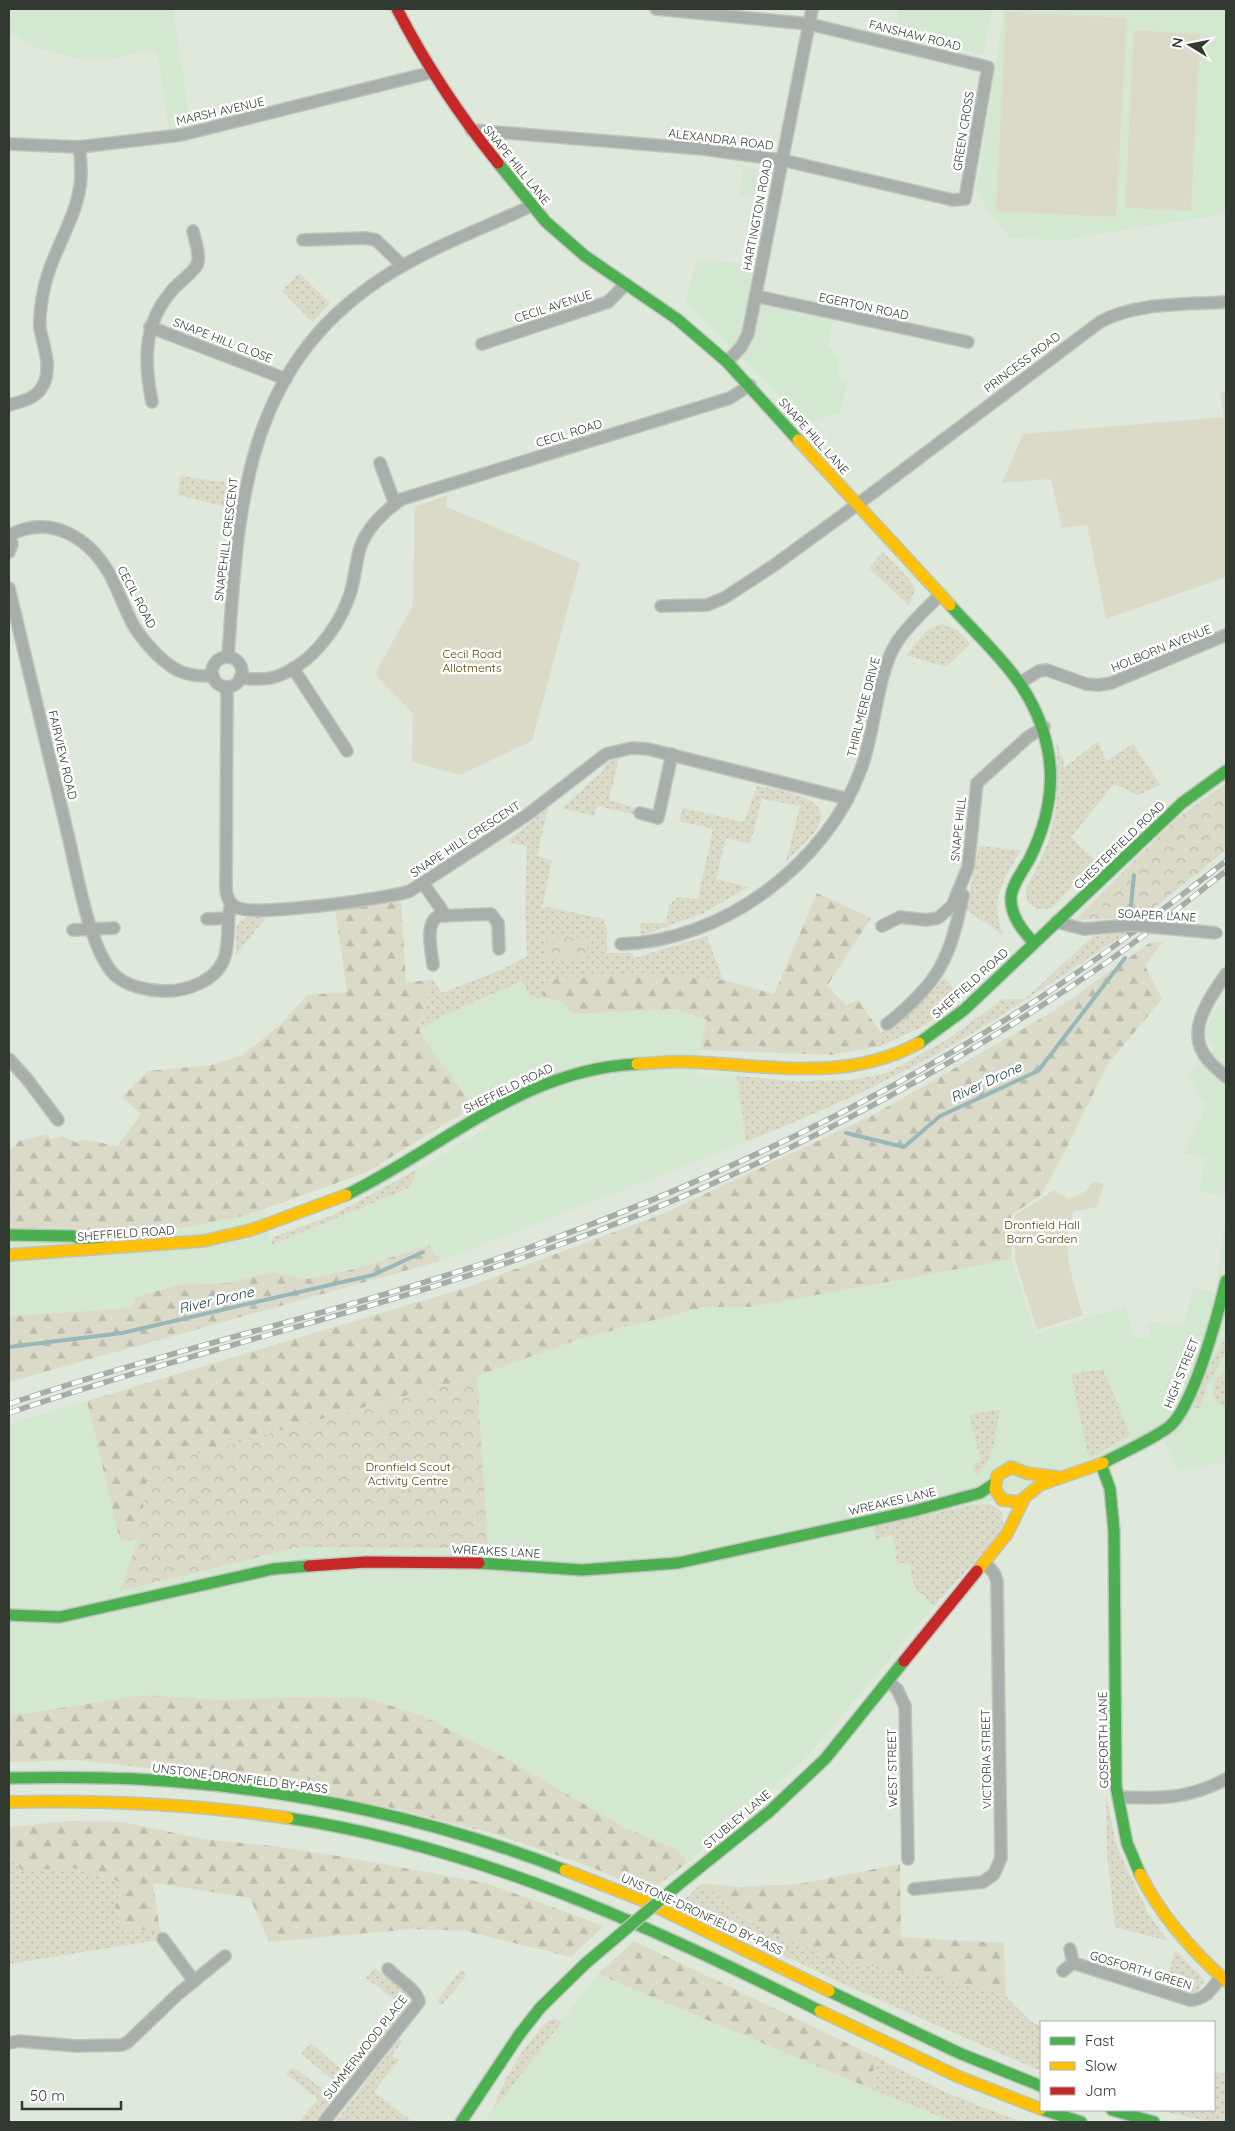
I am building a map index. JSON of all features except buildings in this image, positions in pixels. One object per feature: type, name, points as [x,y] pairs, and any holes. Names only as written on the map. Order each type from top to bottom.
[{"type":"main road","name":"SNAPE HILL LANE","points":[[398,9],[414,42],[471,130],[531,206],[563,238],[677,319],[727,362],[1021,682],[1036,707],[1044,728],[1050,775],[1050,796],[1046,818],[1011,894],[1010,901],[1016,920],[1034,943]]},
{"type":"main road","name":"CHESTERFIELD ROAD","points":[[1034,943],[1182,803],[1226,771]]},
{"type":"main road","name":"SHEFFIELD ROAD","points":[[9,1255],[203,1241],[251,1230],[293,1216],[372,1182],[502,1104],[544,1083],[581,1071],[618,1065],[688,1062],[828,1069],[866,1064],[892,1056],[918,1044],[942,1027],[964,1010],[1034,943]]},
{"type":"main road","points":[[9,1235],[73,1236],[108,1249]]},
{"type":"main road","name":"HIGH STREET","points":[[1101,1464],[1169,1427],[1179,1416],[1222,1318],[1226,1281]]},
{"type":"main road","name":"WREAKES LANE","points":[[980,1493],[1013,1503],[1026,1497],[1058,1476],[1101,1464]]},
{"type":"main road","name":"GOSFORTH LANE","points":[[1101,1464],[1110,1489],[1114,1556],[1115,1739],[1118,1797],[1126,1839],[1149,1892],[1190,1948],[1224,1979]]},
{"type":"main road","name":"WREAKES LANE","points":[[9,1615],[60,1617],[273,1569],[366,1562],[502,1563],[582,1570],[678,1563],[913,1511],[980,1493],[995,1483],[998,1476],[1006,1469],[1016,1468],[1026,1473],[1058,1476]]},
{"type":"main road","points":[[1026,1473],[1030,1483],[1026,1497]]},
{"type":"main road","points":[[995,1483],[1000,1498],[1010,1510],[1014,1521]]},
{"type":"main road","name":"STUBLEY LANE","points":[[461,2122],[524,2028],[540,2008],[586,1963],[798,1785],[844,1737],[1007,1534],[1026,1497]]},
{"type":"main road","name":"UNSTONE-DRONFIELD BY-PASS","points":[[9,1778],[99,1778],[183,1782],[315,1800],[453,1833],[527,1856],[635,1897],[962,2054],[1040,2086]]},
{"type":"main road","points":[[9,1802],[96,1800],[242,1812],[330,1826],[406,1843],[478,1863],[568,1896],[657,1933],[722,1962],[883,2043],[989,2091],[1040,2108]]},
{"type":"main road","points":[[1049,2111],[1081,2122]]},
{"type":"main road","points":[[1116,2111],[1154,2122]]},
{"type":"street","name":"FANSHAW ROAD","points":[[656,9],[809,24],[988,67]]},
{"type":"street","name":"HARTINGTON ROAD","points":[[727,362],[745,340],[756,296],[812,9]]},
{"type":"street","name":"GREEN CROSS","points":[[965,199],[969,188],[988,67]]},
{"type":"street","name":"MARSH AVENUE","points":[[9,144],[79,147],[181,135],[433,72]]},
{"type":"street","name":"ALEXANDRA ROAD","points":[[471,130],[703,149],[782,160],[953,200],[965,199]]},
{"type":"street","points":[[9,405],[25,401],[36,395],[46,380],[47,368],[40,318],[43,293],[50,267],[77,202],[82,171],[79,147]]},
{"type":"street","name":"SNAPEHILL CRESCENT","points":[[228,657],[236,556],[245,486],[259,433],[286,379],[306,350],[339,312],[361,293],[402,266],[531,206]]},
{"type":"street","name":"SNAPE HILL CLOSE","points":[[152,402],[146,361],[150,327],[166,297],[197,264],[198,256],[193,231]]},
{"type":"street","points":[[303,240],[319,241],[353,238],[376,240],[402,266]]},
{"type":"street","name":"CECIL AVENUE","points":[[482,344],[608,302],[626,284]]},
{"type":"street","name":"EGERTON ROAD","points":[[756,296],[968,342]]},
{"type":"street","name":"PRINCESS ROAD","points":[[661,606],[707,605],[724,598],[773,566],[1100,322],[1117,312],[1226,302]]},
{"type":"street","name":"SNAPE HILL CLOSE","points":[[150,327],[286,379]]},
{"type":"street","name":"CECIL ROAD","points":[[240,678],[272,678],[293,668],[311,654],[338,620],[349,597],[360,549],[365,537],[395,504],[413,494],[730,398],[750,385]]},
{"type":"street","points":[[380,462],[395,504]]},
{"type":"street","name":"CECIL ROAD","points":[[10,534],[33,526],[44,526],[60,530],[76,538],[94,552],[108,572],[135,628],[148,644],[167,663],[180,671],[191,675],[213,676]]},
{"type":"street","points":[[9,552],[12,544],[10,534]]},
{"type":"street","name":"FAIRVIEW ROAD","points":[[9,588],[92,929],[103,960],[113,973],[125,983],[161,991],[183,991],[208,977],[225,957],[231,904]]},
{"type":"street","name":"THIRLMERE DRIVE","points":[[620,944],[648,942],[694,930],[768,891],[815,846],[848,799],[861,771],[889,658],[896,643],[907,628],[940,595]]},
{"type":"street","name":"HOLBORN AVENUE","points":[[1021,682],[1039,671],[1048,670],[1086,684],[1111,683],[1226,636]]},
{"type":"street","points":[[228,657],[240,664],[240,678],[235,684],[227,686],[218,684],[213,676],[216,662],[228,657]]},
{"type":"street","points":[[293,668],[347,750]]},
{"type":"street","points":[[227,686],[226,890],[227,898],[231,904]]},
{"type":"street","name":"SNAPE HILL","points":[[887,1024],[916,1001],[936,977],[955,928],[970,848],[970,790],[982,777],[1028,738],[1044,728]]},
{"type":"street","name":"SNAPE HILL CRESCENT","points":[[231,904],[247,910],[346,902],[397,895],[423,883],[533,811],[606,754],[632,748],[672,754],[848,799]]},
{"type":"street","points":[[640,813],[658,818],[672,754]]},
{"type":"street","name":"SNAPE HILL","points":[[882,926],[900,916],[926,920],[945,914],[952,906],[964,875]]},
{"type":"street","points":[[423,883],[446,916]]},
{"type":"street","points":[[433,965],[431,924],[434,918],[491,914],[495,917],[499,949]]},
{"type":"street","points":[[208,919],[228,918]]},
{"type":"street","name":"SOAPER LANE","points":[[1056,922],[1084,929],[1131,925],[1221,934]]},
{"type":"street","points":[[73,930],[114,928]]},
{"type":"street","points":[[1226,974],[1206,1004],[1199,1024],[1198,1042],[1209,1061],[1226,1077]]},
{"type":"street","points":[[9,1059],[28,1079],[58,1120]]},
{"type":"street","name":"VICTORIA STREET","points":[[914,1889],[983,1882],[994,1874],[1001,1858],[997,1581],[994,1573],[985,1563]]},
{"type":"street","name":"WEST STREET","points":[[889,1682],[897,1689],[905,1706],[908,1860]]},
{"type":"street","points":[[1118,1797],[1166,1798],[1189,1795],[1226,1780]]},
{"type":"street","points":[[163,1939],[194,1981]]},
{"type":"street","name":"GOSFORTH GREEN","points":[[1070,1949],[1073,1963]]},
{"type":"street","points":[[9,2043],[19,2041],[78,2046],[122,2045],[128,2042],[194,1981],[225,1956]]},
{"type":"street","name":"GOSFORTH GREEN","points":[[1073,1963],[1190,2000],[1199,2000],[1206,1996],[1224,1979]]},
{"type":"street","name":"GOSFORTH GREEN","points":[[1063,1971],[1073,1963]]},
{"type":"street","name":"SUMMERWOOD PLACE","points":[[324,2122],[418,2002],[418,1998],[413,1992],[388,1969]]},
{"type":"shaded area","points":[[9,9],[173,9],[191,126],[169,131],[158,55],[151,50],[114,59],[82,60],[34,47],[9,32]]},
{"type":"shaded area","points":[[899,9],[992,9],[983,55],[895,34]]},
{"type":"shaded area","points":[[1004,9],[1226,9],[1226,214],[1062,240],[1010,238],[987,211],[976,190]]},
{"type":"shaded area","points":[[744,166],[767,170],[760,198],[739,195]]},
{"type":"shaded area","points":[[697,259],[754,264],[748,299],[834,317],[828,346],[839,358],[839,377],[848,380],[840,413],[807,424],[685,302]]},
{"type":"shaded area","points":[[522,981],[531,997],[560,1001],[574,1014],[677,1009],[707,1020],[697,1075],[737,1076],[746,1142],[440,1261],[430,1245],[355,1269],[307,1279],[271,1272],[228,1283],[176,1285],[133,1308],[9,1316],[9,1229],[61,1227],[134,1237],[244,1216],[263,1210],[271,1244],[409,1188],[418,1169],[487,1128],[419,1031],[440,1017]]},
{"type":"shaded area","points":[[1226,1004],[1226,1196],[1200,1192],[1205,1159],[1183,1153],[1206,1106],[1187,1074],[1215,1049],[1205,1036],[1212,1013]]},
{"type":"shaded area","points":[[1226,1212],[1226,1462],[1178,1471],[1163,1438],[893,1536],[897,1564],[909,1563],[914,1586],[934,1606],[805,1759],[688,1862],[676,1849],[625,1828],[507,1759],[366,1698],[295,1697],[222,1700],[143,1695],[9,1716],[9,1424],[87,1401],[120,1541],[138,1540],[120,1591],[300,1547],[488,1548],[477,1376],[576,1340],[705,1307],[751,1307],[1012,1259],[1035,1334],[1126,1306],[1133,1338],[1150,1339],[1148,1322],[1183,1325],[1194,1288],[1215,1293]]},
{"type":"shaded area","points":[[598,1974],[876,2091],[955,2122],[483,2122]]},
{"type":"green space","points":[[1006,12],[1127,18],[1116,217],[996,211]]},
{"type":"green space","points":[[1134,30],[1200,34],[1191,211],[1125,208]]},
{"type":"green space","points":[[299,273],[330,303],[312,322],[282,291]]},
{"type":"green space","points":[[1226,391],[1226,577],[1106,619],[1087,525],[1062,528],[1051,479],[1002,483],[1023,434],[1224,417],[1220,392]]},
{"type":"green space","points":[[180,476],[230,483],[227,507],[178,495]]},
{"type":"green space","name":"Cecil Road Allotments","points":[[448,495],[445,506],[580,563],[532,741],[460,775],[412,762],[413,714],[375,674],[413,605],[415,507]]},
{"type":"green space","points":[[883,552],[910,580],[915,589],[909,606],[869,568]]},
{"type":"green space","points":[[942,624],[959,631],[970,644],[946,667],[906,655],[928,629]]},
{"type":"green space","points":[[1056,740],[1065,767],[1098,741],[1106,761],[1133,744],[1160,785],[1138,795],[1114,784],[1071,837],[1096,861],[1052,908],[1042,909],[1030,905],[1026,891],[1041,860],[1052,828],[1058,778]]},
{"type":"green space","points":[[619,758],[609,800],[636,808],[633,814],[597,806],[594,816],[562,808],[603,771],[605,763]]},
{"type":"green space","points":[[1226,783],[1226,850],[1143,917],[1075,920],[1176,819]]},
{"type":"green space","points":[[757,786],[785,791],[816,804],[821,811],[821,819],[815,831],[786,861],[800,806],[762,799],[750,844],[726,838],[716,879],[748,887],[704,913],[641,936],[640,923],[666,923],[669,905],[678,897],[698,899],[713,829],[679,821],[683,808],[744,822]]},
{"type":"green space","points":[[548,808],[537,856],[552,860],[542,908],[549,907],[603,919],[607,929],[607,953],[632,953],[634,958],[707,936],[723,980],[638,973],[545,980],[542,998],[531,997],[522,981],[440,1017],[419,1031],[432,979],[442,993],[503,969],[527,956],[525,909],[527,846],[507,842]]},
{"type":"green space","points":[[979,846],[1021,850],[1000,890],[997,910],[1003,935],[966,910]]},
{"type":"green space","points":[[817,893],[871,918],[827,986],[846,1005],[858,1000],[881,1033],[881,1046],[832,1055],[700,1050],[707,1020],[677,1009],[574,1014],[560,1001],[542,998],[545,980],[638,973],[723,980],[774,994]]},
{"type":"green space","points":[[401,902],[406,983],[432,979],[419,1031],[473,1107],[365,1173],[244,1216],[134,1237],[61,1227],[9,1229],[9,1152],[19,1141],[47,1134],[51,1139],[63,1136],[77,1143],[82,1139],[117,1146],[141,1114],[122,1097],[148,1071],[210,1065],[243,1055],[282,1023],[307,995],[347,992],[335,909]]},
{"type":"green space","points":[[268,915],[236,955],[238,923],[248,917]]},
{"type":"green space","points":[[1128,932],[1022,1002],[940,1052],[892,1078],[746,1142],[737,1076],[794,1081],[852,1080],[887,1073],[948,1039],[1003,999],[1025,999],[1093,936]]},
{"type":"green space","points":[[547,937],[589,938],[586,958],[547,959]]},
{"type":"green space","points":[[1151,942],[1163,942],[1145,966],[1162,999],[1108,1064],[1041,1195],[1011,1215],[1012,1259],[751,1307],[705,1307],[576,1340],[477,1376],[149,1467],[138,1540],[120,1541],[87,1401],[465,1288],[662,1214],[873,1115],[1054,1011]]},
{"type":"green space","points":[[944,977],[961,998],[926,1025],[881,1046],[881,1033],[930,994]]},
{"type":"green space","points":[[418,1169],[409,1188],[271,1245],[273,1237],[331,1216]]},
{"type":"green space","name":"Dronfield Hall Barn Garden","points":[[1094,1181],[1104,1184],[1097,1207],[1074,1211],[1069,1223],[1067,1236],[1069,1263],[1083,1315],[1037,1330],[1015,1260],[1014,1216],[1054,1190],[1069,1199],[1086,1191]]},
{"type":"green space","points":[[430,1245],[440,1261],[9,1382],[9,1316],[133,1308],[134,1298],[176,1285],[228,1283],[271,1272],[307,1279],[355,1269]]},
{"type":"green space","points":[[1226,1336],[1226,1352],[1206,1388],[1200,1409],[1194,1407],[1207,1371]]},
{"type":"green space","points":[[1103,1369],[1130,1435],[1089,1459],[1071,1374]]},
{"type":"green space","points":[[1226,1371],[1226,1408],[1216,1400],[1213,1390],[1217,1379]]},
{"type":"green space","name":"Dronfield Scout Activity Centre","points":[[477,1376],[488,1548],[300,1547],[120,1591],[138,1540],[149,1467]]},
{"type":"green space","points":[[1000,1410],[995,1437],[987,1463],[976,1477],[973,1464],[981,1462],[969,1414]]},
{"type":"green space","points":[[991,1504],[1002,1512],[1003,1524],[999,1534],[934,1606],[914,1586],[909,1563],[897,1564],[893,1536],[876,1539],[874,1526],[974,1505]]},
{"type":"green space","points":[[143,1695],[222,1700],[295,1697],[366,1698],[421,1715],[507,1759],[625,1828],[676,1849],[688,1862],[649,1892],[591,1867],[495,1834],[397,1809],[271,1784],[174,1771],[78,1760],[9,1762],[9,1716]]},
{"type":"green space","points":[[1106,1796],[1117,1847],[1148,1913],[1168,1941],[1115,1927],[1107,1853]]},
{"type":"green space","points":[[69,1821],[123,1822],[203,1839],[265,1845],[339,1856],[486,1883],[604,1926],[571,1957],[466,1931],[413,1929],[269,1942],[250,1898],[153,1883],[160,1930],[121,1930],[115,1906],[124,1883],[74,1868],[21,1870],[9,1846],[9,1827]]},
{"type":"green space","points":[[9,1846],[21,1869],[74,1868],[124,1883],[115,1906],[121,1930],[160,1930],[162,1932],[159,1940],[9,1964]]},
{"type":"green space","points":[[900,1864],[901,1937],[1004,1943],[1006,1996],[938,1977],[833,1959],[750,1922],[702,1883],[738,1887],[798,1884]]},
{"type":"green space","points":[[702,1883],[750,1922],[1006,1996],[1030,2021],[1040,2026],[1040,2071],[861,1992],[678,1906]]},
{"type":"green space","points":[[634,1941],[872,2055],[876,2091],[598,1974]]},
{"type":"green space","points":[[1175,1950],[1203,1978],[1204,1982],[1197,1992],[1186,1993],[1166,1985]]},
{"type":"green space","points":[[375,1968],[412,1998],[411,2003],[346,2083],[340,2086],[301,2054],[311,2043],[345,2073],[400,2004],[366,1978]]},
{"type":"green space","points":[[461,1970],[467,1975],[442,2005],[437,2001]]},
{"type":"green space","points":[[556,2019],[562,2022],[492,2112],[508,2075],[523,2051],[549,2020]]},
{"type":"green space","points":[[399,2039],[403,2041],[392,2055],[399,2060],[374,2092],[413,2122],[336,2121]]},
{"type":"green space","points":[[872,2055],[949,2094],[1022,2122],[955,2122],[876,2091]]},
{"type":"green space","points":[[295,2068],[325,2091],[329,2097],[327,2106],[314,2122],[299,2122],[318,2099],[286,2074],[290,2069]]},
{"type":"green space","points":[[1215,2071],[1226,2074],[1226,2122],[1210,2122],[1161,2111],[1215,2111]]},
{"type":"waterway","name":"River Drone","points":[[1128,935],[1134,875]]},
{"type":"waterway","name":"River Drone","points":[[846,1133],[904,1147],[940,1116],[1038,1071],[1125,958]]},
{"type":"waterway","name":"River Drone","points":[[9,1347],[122,1333],[373,1275],[423,1252]]},
{"type":"railway","points":[[9,1404],[141,1363],[341,1307],[474,1267],[604,1219],[734,1165],[860,1103],[982,1034],[1088,965],[1226,861]]},
{"type":"railway","points":[[9,1413],[473,1274],[613,1225],[687,1195],[830,1127],[901,1090],[969,1050],[1037,1009],[1103,965],[1150,931],[1226,871]]},
{"type":"traffic: fast","points":[[498,163],[546,222],[585,256],[677,319],[727,362],[798,440]]},
{"type":"traffic: fast","points":[[950,605],[995,653],[1021,686],[1041,724],[1047,746],[1051,776],[1045,819],[1041,833],[1011,897],[1012,910],[1021,927],[1034,943]]},
{"type":"traffic: fast","points":[[919,1043],[964,1010],[1182,803],[1226,771]]},
{"type":"traffic: fast","points":[[346,1195],[382,1176],[485,1113],[521,1095],[557,1080],[596,1069],[637,1064]]},
{"type":"traffic: fast","points":[[9,1235],[73,1236],[101,1247]]},
{"type":"traffic: fast","points":[[1103,1463],[1163,1431],[1179,1415],[1188,1399],[1204,1358],[1226,1281]]},
{"type":"traffic: fast","points":[[1101,1464],[1110,1489],[1114,1531],[1116,1786],[1127,1843],[1140,1874]]},
{"type":"traffic: fast","points":[[479,1563],[582,1570],[678,1563],[913,1511],[980,1493],[995,1483]]},
{"type":"traffic: fast","points":[[9,1615],[60,1617],[273,1569],[309,1566]]},
{"type":"traffic: fast","points":[[678,1885],[770,1811],[825,1759],[904,1661]]},
{"type":"traffic: fast","points":[[9,1778],[168,1781],[269,1792],[370,1811],[420,1823],[469,1837],[565,1870]]},
{"type":"traffic: fast","points":[[288,1818],[358,1831],[427,1848],[561,1893],[692,1949],[820,2011]]},
{"type":"traffic: fast","points":[[586,1963],[678,1885]]},
{"type":"traffic: fast","points":[[461,2122],[519,2035],[540,2008],[586,1963]]},
{"type":"traffic: fast","points":[[829,1991],[959,2053],[1040,2086]]},
{"type":"traffic: fast","points":[[1047,2111],[1081,2122]]},
{"type":"traffic: fast","points":[[1116,2111],[1154,2122]]},
{"type":"traffic: slow","points":[[798,440],[950,605]]},
{"type":"traffic: slow","points":[[637,1064],[684,1062],[807,1069],[835,1067],[864,1063],[891,1055],[919,1043]]},
{"type":"traffic: slow","points":[[9,1255],[203,1241],[251,1230],[346,1195]]},
{"type":"traffic: slow","points":[[1058,1477],[1026,1473],[1011,1467],[997,1476],[995,1489],[1002,1500],[1019,1502],[1040,1485],[1103,1463]]},
{"type":"traffic: slow","points":[[977,1571],[1007,1534],[1024,1499]]},
{"type":"traffic: slow","points":[[9,1802],[79,1802],[184,1806],[288,1818]]},
{"type":"traffic: slow","points":[[565,1870],[644,1901],[829,1991]]},
{"type":"traffic: slow","points":[[1140,1874],[1157,1904],[1178,1932],[1226,1981]]},
{"type":"traffic: slow","points":[[820,2011],[959,2077],[1040,2109]]},
{"type":"traffic: jam","points":[[397,9],[443,88],[498,163]]},
{"type":"traffic: jam","points":[[309,1566],[366,1562],[479,1563]]},
{"type":"traffic: jam","points":[[904,1661],[977,1571]]}]
